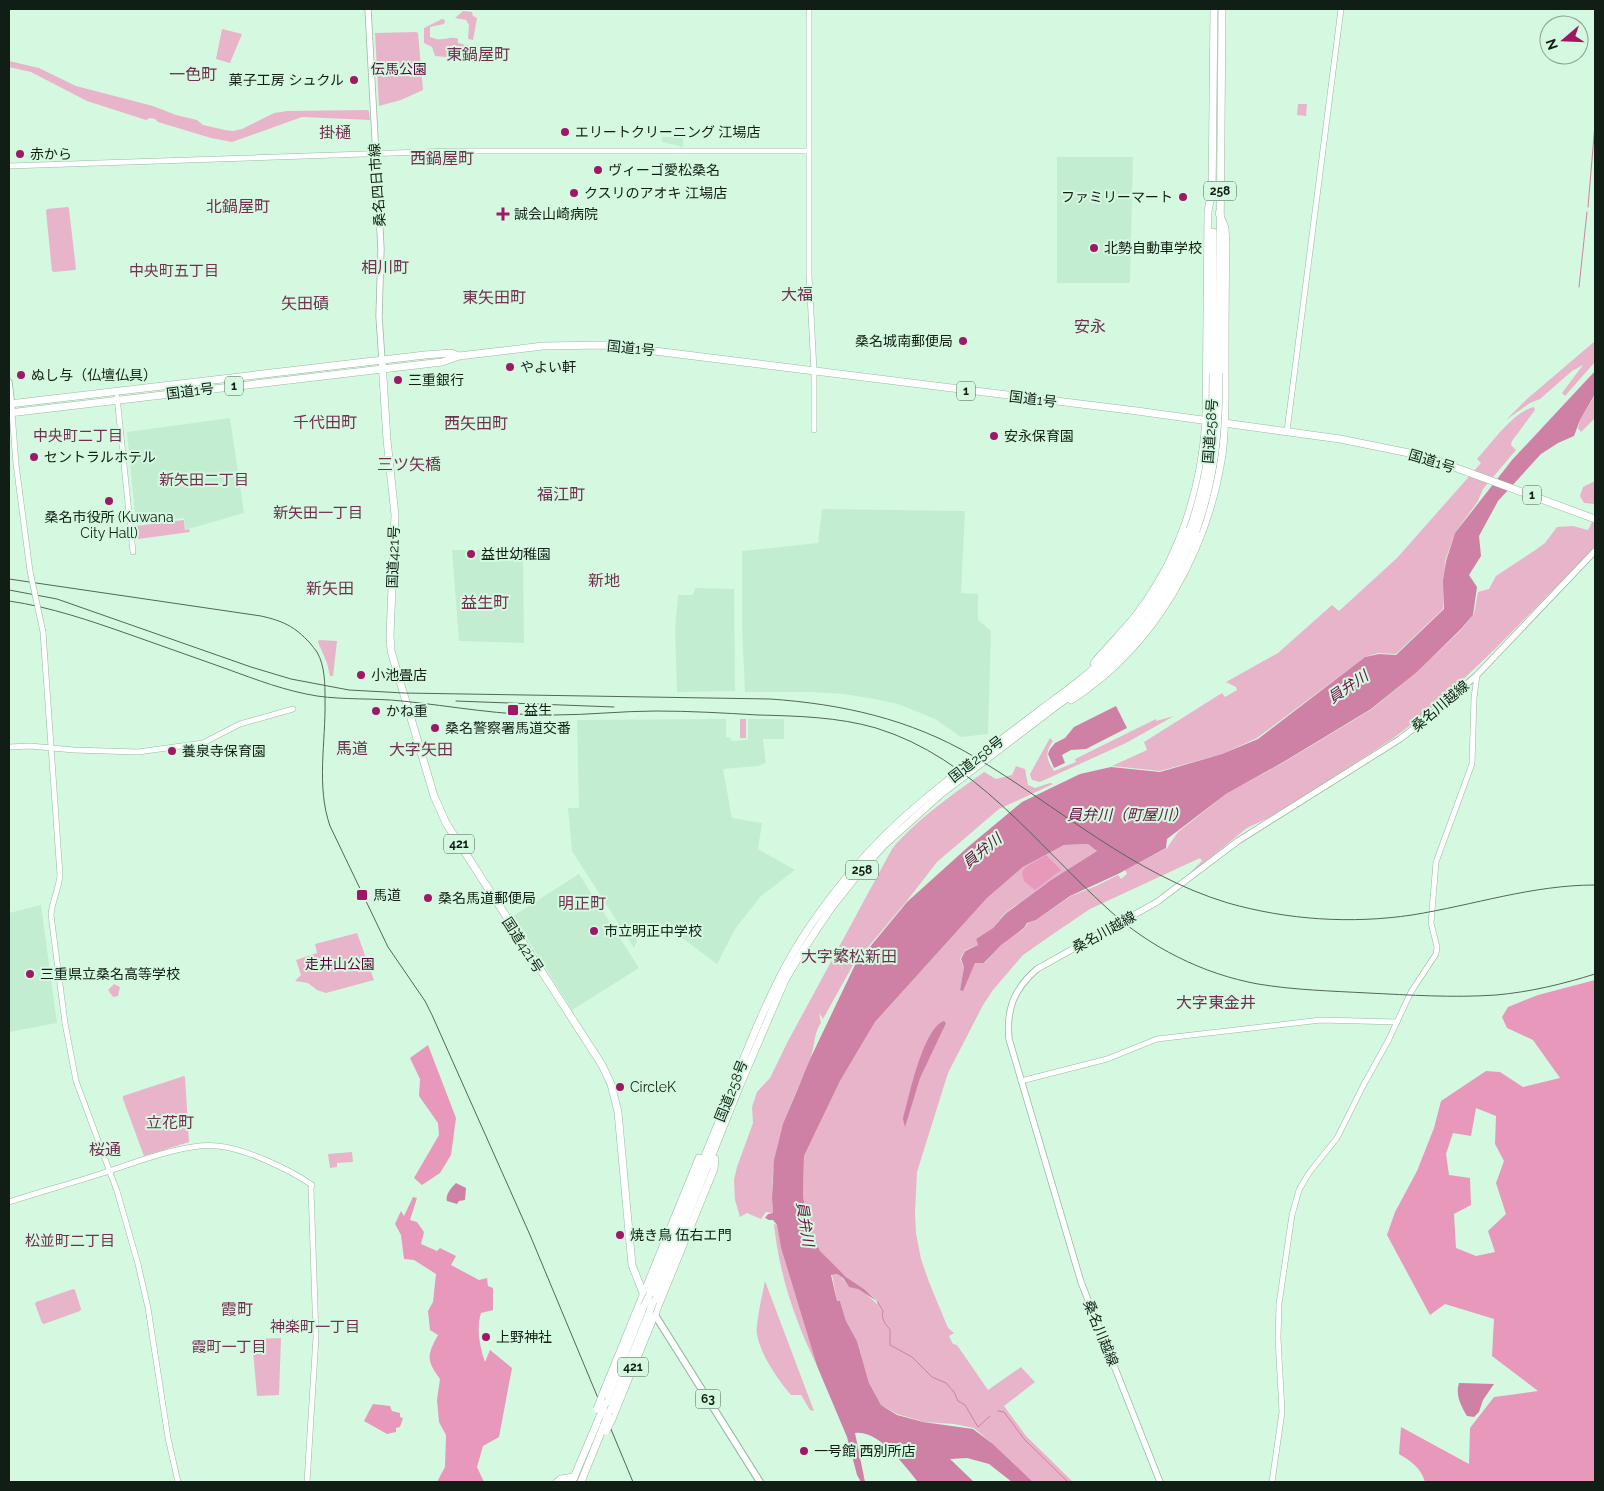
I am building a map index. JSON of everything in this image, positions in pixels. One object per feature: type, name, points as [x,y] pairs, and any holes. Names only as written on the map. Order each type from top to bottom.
[{"type":"highway","name":"国道258号","points":[[573,1480],[644,1306],[646,1293],[753,1038],[780,977],[797,947],[825,904],[873,846],[938,789],[1109,655],[1150,605],[1166,580],[1204,509],[1214,466],[1219,414],[1216,373],[1212,191],[1214,9]]},
{"type":"highway","name":"国道258号","points":[[1216,373],[1222,9]]},
{"type":"highway","points":[[1079,680],[1137,614],[1159,582],[1175,552],[1198,484],[1204,449],[1206,421],[1208,211],[1212,191]]},
{"type":"highway","points":[[1055,708],[1073,700],[1099,679],[1120,660],[1152,624],[1179,582],[1204,526],[1222,454],[1225,424],[1226,246],[1220,212]]},
{"type":"highway","name":"国道1号","points":[[10,404],[116,396],[382,365],[442,362],[459,356],[550,346],[606,345],[1287,431],[1360,443],[1424,456],[1595,519]]},
{"type":"highway","name":"国道421号","points":[[382,365],[395,515],[390,648],[442,816],[505,918],[602,1065],[611,1084],[618,1112],[632,1264],[646,1293],[652,1314]]},
{"type":"highway","name":"国道1号","points":[[10,413],[116,396]]},
{"type":"highway","name":"国道258号","points":[[581,1482],[652,1314],[653,1302],[740,1085],[785,980],[803,950],[831,908],[884,845],[942,793],[1055,708],[1114,658],[1148,620],[1171,585],[1193,530]]},
{"type":"highway","points":[[652,1314],[714,1169],[716,1148]]},
{"type":"highway","name":"421","points":[[599,1413],[602,1396],[646,1293]]},
{"type":"highway","points":[[557,1482],[562,1479],[573,1480]]},
{"type":"main road","name":"桑名四日市線","points":[[368,9],[381,249],[380,316],[382,365]]},
{"type":"main road","points":[[9,382],[10,413]]},
{"type":"main road","name":"桑名川越線","points":[[1160,1482],[1084,1291],[1009,1039],[1008,1016],[1014,998],[1027,978],[1051,961],[1156,902],[1238,841],[1400,739],[1430,716],[1477,675],[1595,551]]},
{"type":"main road","name":"63","points":[[652,1314],[760,1482]]},
{"type":"street","points":[[809,9],[809,275],[814,371],[814,430]]},
{"type":"street","points":[[1287,431],[1341,9]]},
{"type":"street","points":[[9,166],[453,151],[808,151]]},
{"type":"street","points":[[116,396],[133,552]]},
{"type":"street","points":[[10,413],[30,571],[43,632],[60,875],[51,915],[65,1024],[78,1088],[109,1170],[138,1264],[147,1302],[168,1438],[178,1482]]},
{"type":"street","points":[[1272,1482],[1282,1412],[1278,1338],[1279,1304],[1292,1215],[1299,1190],[1309,1173],[1337,1138],[1388,1041],[1411,992],[1436,954],[1437,947],[1431,923],[1436,862],[1472,764],[1474,698],[1477,675]]},
{"type":"street","points":[[9,747],[42,747],[128,753],[196,744],[203,743],[240,724],[293,709]]},
{"type":"street","points":[[1022,1081],[1107,1059],[1157,1038],[1314,1021],[1396,1022]]},
{"type":"street","points":[[9,1202],[184,1148],[217,1145],[243,1151],[312,1185],[316,1337],[307,1482]]},
{"type":"shaded area","points":[[662,137],[683,137],[683,147],[662,142]]},
{"type":"shaded area","name":"北勢自動車学校","points":[[1057,157],[1133,157],[1130,283],[1057,283]]},
{"type":"shaded area","points":[[230,418],[244,513],[186,529],[184,518],[136,524],[127,432]]},
{"type":"shaded area","points":[[822,509],[965,511],[961,593],[978,594],[978,620],[991,631],[988,734],[961,737],[935,719],[898,704],[874,699],[844,694],[809,692],[745,692],[742,626],[742,551],[818,543]]},
{"type":"shaded area","points":[[452,550],[523,550],[524,643],[459,641]]},
{"type":"shaded area","points":[[695,588],[734,589],[735,691],[677,692],[675,629],[678,595],[693,595]]},
{"type":"shaded area","points":[[726,719],[726,737],[732,741],[748,740],[748,719],[784,719],[784,739],[763,739],[766,763],[758,766],[723,769],[732,818],[762,823],[758,849],[795,870],[761,896],[735,929],[717,964],[681,937],[648,924],[643,926],[634,948],[572,851],[568,808],[579,808],[577,720]]},
{"type":"shaded area","points":[[1046,855],[1061,870],[1035,890],[1024,881],[1022,872],[1026,867]]},
{"type":"shaded area","points":[[579,874],[639,968],[572,1010],[513,916]]},
{"type":"shaded area","name":"三重県立桑名高等学校","points":[[41,905],[57,1023],[9,1032],[9,913]]},
{"type":"shaded area","points":[[1595,980],[1595,1482],[1425,1482],[1415,1465],[1399,1454],[1401,1427],[1469,1464],[1470,1428],[1494,1397],[1538,1391],[1492,1356],[1494,1319],[1445,1304],[1430,1315],[1387,1235],[1395,1212],[1417,1171],[1434,1128],[1441,1101],[1486,1071],[1500,1072],[1523,1087],[1560,1078],[1533,1040],[1507,1028],[1502,1017],[1508,1007],[1538,995]],"holes":[[[1476,1108],[1496,1116],[1495,1144],[1504,1161],[1496,1183],[1506,1214],[1488,1231],[1495,1252],[1476,1256],[1456,1248],[1454,1214],[1471,1205],[1470,1178],[1449,1175],[1446,1154],[1453,1133],[1471,1136]]]},
{"type":"shaded area","points":[[428,1045],[456,1118],[451,1155],[440,1173],[422,1185],[414,1178],[439,1135],[438,1123],[419,1096],[420,1079],[410,1058]]},
{"type":"shaded area","points":[[413,1197],[417,1198],[410,1220],[417,1222],[424,1232],[421,1244],[437,1251],[440,1248],[456,1256],[451,1265],[479,1280],[487,1278],[488,1286],[493,1288],[493,1310],[481,1313],[479,1338],[485,1362],[490,1350],[512,1368],[499,1437],[483,1446],[477,1467],[484,1482],[437,1482],[445,1467],[446,1435],[439,1422],[437,1400],[440,1379],[430,1362],[430,1353],[438,1335],[430,1330],[428,1311],[433,1302],[436,1274],[414,1260],[404,1259],[401,1235],[395,1224],[401,1211],[404,1216]]},
{"type":"shaded area","points":[[373,1404],[390,1406],[392,1411],[400,1413],[400,1417],[403,1418],[400,1427],[396,1428],[396,1432],[387,1434],[364,1421]]},
{"type":"green space","points":[[463,11],[472,12],[473,16],[477,18],[473,40],[468,39],[469,25],[466,20],[455,18]]},
{"type":"green space","points":[[442,19],[445,20],[444,24],[430,27],[430,37],[435,39],[458,39],[458,43],[470,46],[470,55],[461,54],[458,51],[455,56],[435,56],[432,47],[424,43],[424,28]]},
{"type":"green space","points":[[222,29],[242,34],[230,63],[216,59]]},
{"type":"green space","name":"伝馬公園","points":[[375,33],[418,33],[423,90],[401,100],[379,106]]},
{"type":"green space","points":[[9,61],[39,68],[76,86],[153,106],[176,115],[197,120],[203,125],[225,130],[242,129],[274,113],[287,111],[367,110],[369,111],[370,120],[302,117],[232,142],[211,138],[158,122],[155,119],[150,118],[146,120],[87,101],[31,72],[9,67]]},
{"type":"green space","points":[[1298,104],[1307,104],[1306,116],[1297,115]]},
{"type":"green space","points":[[68,207],[76,269],[54,272],[52,271],[46,211],[47,209]]},
{"type":"green space","points":[[1595,341],[1595,362],[1565,396],[1562,393],[1583,365],[1572,371],[1540,399],[1530,403],[1506,420],[1527,399]]},
{"type":"green space","points":[[1595,395],[1595,418],[1581,432],[1578,428],[1580,420]]},
{"type":"green space","points":[[1534,407],[1535,410],[1512,441],[1511,445],[1516,450],[1483,489],[1478,501],[1455,533],[1445,561],[1443,609],[1396,654],[1378,653],[1365,657],[1257,738],[1222,754],[1160,771],[1112,766],[1147,750],[1144,742],[1222,693],[1225,697],[1237,690],[1236,687],[1226,682],[1278,653],[1332,605],[1339,611],[1397,558],[1481,463],[1477,459],[1503,429],[1518,415]]},
{"type":"green space","points":[[1595,481],[1595,504],[1584,503],[1580,496],[1583,487]]},
{"type":"green space","points":[[1595,516],[1595,547],[1495,649],[1420,718],[1392,739],[1277,814],[1247,828],[1183,880],[1202,861],[1200,858],[1090,909],[1023,955],[993,990],[983,1005],[948,1073],[917,1172],[916,1233],[921,1259],[929,1282],[948,1328],[954,1333],[949,1336],[953,1344],[957,1345],[988,1390],[1021,1367],[1035,1382],[1004,1406],[1026,1436],[1073,1482],[1033,1482],[974,1428],[954,1424],[924,1422],[897,1414],[881,1405],[869,1383],[857,1341],[846,1321],[840,1301],[837,1301],[832,1275],[837,1274],[849,1287],[860,1290],[877,1304],[878,1301],[835,1268],[820,1251],[811,1230],[803,1197],[804,1156],[840,1081],[875,1022],[987,898],[1023,867],[1064,845],[1088,844],[1097,851],[1051,880],[1004,914],[993,928],[976,939],[978,945],[965,950],[960,959],[964,967],[960,990],[975,963],[985,963],[1001,944],[1024,929],[1028,923],[1036,920],[1071,896],[1118,875],[1121,879],[1127,874],[1125,870],[1167,848],[1178,832],[1226,794],[1286,761],[1372,709],[1417,672],[1461,630],[1474,614],[1478,592],[1489,589],[1496,576],[1545,543],[1557,527],[1573,526],[1588,530]]},
{"type":"green space","points":[[184,520],[185,530],[189,529],[190,532],[138,539],[136,526]]},
{"type":"green space","points":[[319,640],[337,641],[333,676],[330,676],[318,642]]},
{"type":"green space","points":[[1174,716],[1126,743],[1040,782],[1032,780],[1030,774],[1050,738],[1053,741],[1048,749],[1048,756],[1054,771],[1076,762],[1075,759],[1156,719],[1156,721]]},
{"type":"green space","points":[[740,719],[746,719],[746,738],[740,738]]},
{"type":"green space","points":[[1016,766],[1025,769],[1028,785],[1035,788],[1050,783],[1053,784],[999,809],[937,862],[853,965],[823,1019],[819,1013],[821,1023],[817,1030],[810,1060],[780,1136],[774,1166],[773,1213],[766,1212],[761,1219],[747,1213],[740,1217],[735,1200],[734,1180],[753,1123],[752,1107],[757,1092],[770,1078],[892,849],[923,818],[984,772],[996,779],[1012,775]]},
{"type":"green space","name":"走井山公園","points":[[357,933],[374,980],[326,993],[317,990],[308,983],[295,981],[301,975],[296,960],[317,953],[315,944]]},
{"type":"green space","points":[[114,984],[120,987],[118,996],[113,997],[108,990]]},
{"type":"green space","points":[[184,1076],[189,1142],[144,1156],[123,1096]]},
{"type":"green space","points":[[352,1152],[353,1162],[337,1163],[337,1167],[330,1168],[328,1154]]},
{"type":"green space","points":[[774,1224],[777,1225],[781,1248],[817,1366],[789,1297],[776,1243]]},
{"type":"green space","points":[[765,1281],[814,1411],[810,1410],[801,1395],[791,1395],[775,1374],[762,1350],[757,1330]]},
{"type":"green space","points":[[73,1289],[75,1290],[80,1311],[44,1324],[42,1323],[35,1304],[36,1302]]},
{"type":"green space","points":[[281,1338],[279,1395],[257,1396],[252,1339]]},
{"type":"water","name":"員弁川（町屋川）","points":[[1595,371],[1595,394],[1580,420],[1574,436],[1558,443],[1541,454],[1498,501],[1479,536],[1481,556],[1469,575],[1477,587],[1473,615],[1417,672],[1371,709],[1226,794],[1167,839],[1166,848],[1118,874],[1070,896],[1036,920],[1027,923],[1024,928],[1001,945],[984,963],[975,963],[963,991],[960,990],[964,967],[961,959],[965,951],[978,945],[976,939],[993,928],[1005,914],[1051,880],[1097,851],[1088,844],[1064,845],[1023,867],[987,898],[875,1022],[840,1081],[804,1156],[803,1197],[811,1231],[820,1251],[846,1277],[864,1289],[877,1301],[858,1289],[849,1287],[843,1278],[837,1274],[831,1275],[837,1301],[840,1301],[846,1321],[857,1341],[869,1383],[881,1405],[897,1415],[923,1422],[973,1429],[993,1444],[1033,1482],[1012,1482],[989,1464],[967,1458],[950,1459],[974,1482],[918,1482],[898,1458],[882,1443],[864,1433],[855,1433],[865,1482],[861,1482],[857,1475],[847,1437],[817,1366],[781,1248],[777,1225],[773,1220],[765,1218],[768,1214],[773,1213],[774,1160],[783,1124],[811,1057],[855,965],[907,902],[1022,802],[1080,774],[1111,767],[1160,772],[1222,754],[1258,739],[1365,657],[1379,654],[1396,655],[1444,609],[1443,581],[1446,561],[1455,533],[1512,460]]},
{"type":"water","points":[[1116,706],[1127,728],[1086,749],[1071,750],[1062,755],[1065,763],[1054,768],[1048,754],[1055,743],[1065,738],[1074,727]]},
{"type":"water","points":[[944,1021],[946,1023],[920,1078],[905,1127],[903,1119],[923,1049],[936,1026]]},
{"type":"water","points":[[456,1183],[466,1188],[465,1200],[459,1201],[457,1204],[447,1201],[449,1192]]},
{"type":"water","points":[[1459,1383],[1494,1384],[1483,1400],[1479,1412],[1474,1417],[1467,1416],[1461,1404],[1458,1396]]},
{"type":"waterway","points":[[1588,207],[1595,124]]},
{"type":"waterway","points":[[1579,287],[1587,212]]},
{"type":"waterway","points":[[877,1301],[883,1311],[884,1321],[890,1329],[890,1345],[912,1357],[932,1377],[946,1383],[954,1392],[958,1401],[965,1405],[978,1427],[990,1416]]},
{"type":"waterway","points":[[998,1411],[1004,1412],[1024,1439],[1068,1482]]},
{"type":"railway","points":[[9,579],[261,616],[282,622],[293,628],[317,652],[322,663],[325,681],[323,795],[330,826],[388,947],[425,1001],[432,1015],[530,1235],[633,1482]]},
{"type":"railway","points":[[9,590],[57,599],[251,667],[291,679],[349,690],[404,693],[770,699],[849,709],[900,723],[949,743],[1004,775],[1096,837],[1160,875],[1193,890],[1251,909],[1320,919],[1389,918],[1435,911],[1549,888],[1595,885]]},
{"type":"railway","points":[[9,601],[71,615],[272,685],[317,696],[402,701],[535,715],[656,711],[803,717],[847,721],[876,728],[911,742],[943,760],[973,781],[1001,805],[1108,909],[1141,935],[1159,947],[1197,966],[1258,984],[1313,990],[1464,996],[1521,992],[1595,974]]},
{"type":"railway","points":[[456,701],[614,707]]},
{"type":"place","name":"菓子工房 シュクル","points":[[354,80]]},
{"type":"place","name":"エリートクリーニング 江場店","points":[[565,132]]},
{"type":"place","name":"赤から","points":[[20,154]]},
{"type":"place","name":"ヴィーゴ愛松桑名","points":[[598,170]]},
{"type":"place","name":"クスリのアオキ 江場店","points":[[574,193]]},
{"type":"place","name":"ファミリーマート","points":[[1183,197]]},
{"type":"place","name":"誠会山崎病院","points":[[503,214]]},
{"type":"place","name":"北勢自動車学校","points":[[1094,248]]},
{"type":"place","name":"桑名城南郵便局","points":[[963,341]]},
{"type":"place","name":"やよい軒","points":[[510,367]]},
{"type":"place","name":"ぬし与（仏壇仏具）","points":[[21,375]]},
{"type":"place","name":"三重銀行","points":[[398,380]]},
{"type":"place","name":"安永保育園","points":[[994,436]]},
{"type":"place","name":"セントラルホテル","points":[[34,457]]},
{"type":"place","name":"桑名市役所 (Kuwana City Hall)","points":[[109,501]]},
{"type":"place","name":"益世幼稚園","points":[[471,554]]},
{"type":"place","name":"小池畳店","points":[[361,675]]},
{"type":"place","name":"益生","points":[[513,710]]},
{"type":"place","name":"かね重","points":[[376,711]]},
{"type":"place","name":"桑名警察署馬道交番","points":[[435,728]]},
{"type":"place","name":"養泉寺保育園","points":[[172,751]]},
{"type":"place","name":"馬道","points":[[362,895]]},
{"type":"place","name":"桑名馬道郵便局","points":[[428,898]]},
{"type":"place","name":"市立明正中学校","points":[[594,931]]},
{"type":"place","name":"三重県立桑名高等学校","points":[[30,974]]},
{"type":"place","name":"CircleK","points":[[620,1087]]},
{"type":"place","name":"焼き鳥 伍右エ門","points":[[620,1235]]},
{"type":"place","name":"上野神社","points":[[486,1337]]},
{"type":"place","name":"一号館 西別所店","points":[[804,1451]]},
{"type":"district","name":"東鍋屋町","points":[[478,54]]},
{"type":"district","name":"一色町","points":[[193,74]]},
{"type":"district","name":"掛樋","points":[[335,132]]},
{"type":"district","name":"西鍋屋町","points":[[442,158]]},
{"type":"district","name":"北鍋屋町","points":[[238,206]]},
{"type":"district","name":"相川町","points":[[385,267]]},
{"type":"district","name":"中央町五丁目","points":[[174,271]]},
{"type":"district","name":"大福","points":[[797,294]]},
{"type":"district","name":"東矢田町","points":[[494,297]]},
{"type":"district","name":"矢田磧","points":[[305,303]]},
{"type":"district","name":"安永","points":[[1090,326]]},
{"type":"district","name":"千代田町","points":[[325,422]]},
{"type":"district","name":"西矢田町","points":[[476,423]]},
{"type":"district","name":"中央町二丁目","points":[[78,436]]},
{"type":"district","name":"三ツ矢橋","points":[[409,464]]},
{"type":"district","name":"新矢田二丁目","points":[[204,480]]},
{"type":"district","name":"福江町","points":[[561,494]]},
{"type":"district","name":"新矢田一丁目","points":[[318,513]]},
{"type":"district","name":"新地","points":[[604,580]]},
{"type":"district","name":"新矢田","points":[[330,588]]},
{"type":"district","name":"益生町","points":[[485,602]]},
{"type":"district","name":"馬道","points":[[352,748]]},
{"type":"district","name":"大字矢田","points":[[421,749]]},
{"type":"district","name":"明正町","points":[[582,903]]},
{"type":"district","name":"大字繁松新田","points":[[849,956]]},
{"type":"district","name":"大字東金井","points":[[1216,1002]]},
{"type":"district","name":"立花町","points":[[170,1122]]},
{"type":"district","name":"桜通","points":[[105,1149]]},
{"type":"district","name":"松並町二丁目","points":[[70,1241]]},
{"type":"district","name":"霞町","points":[[237,1309]]},
{"type":"district","name":"神楽町一丁目","points":[[315,1327]]},
{"type":"district","name":"霞町一丁目","points":[[229,1347]]},
{"type":"water label","name":"員弁川","points":[[1348,687]]},
{"type":"water label","name":"員弁川","points":[[982,851]]},
{"type":"water label","name":"員弁川","points":[[805,1224]]}]
